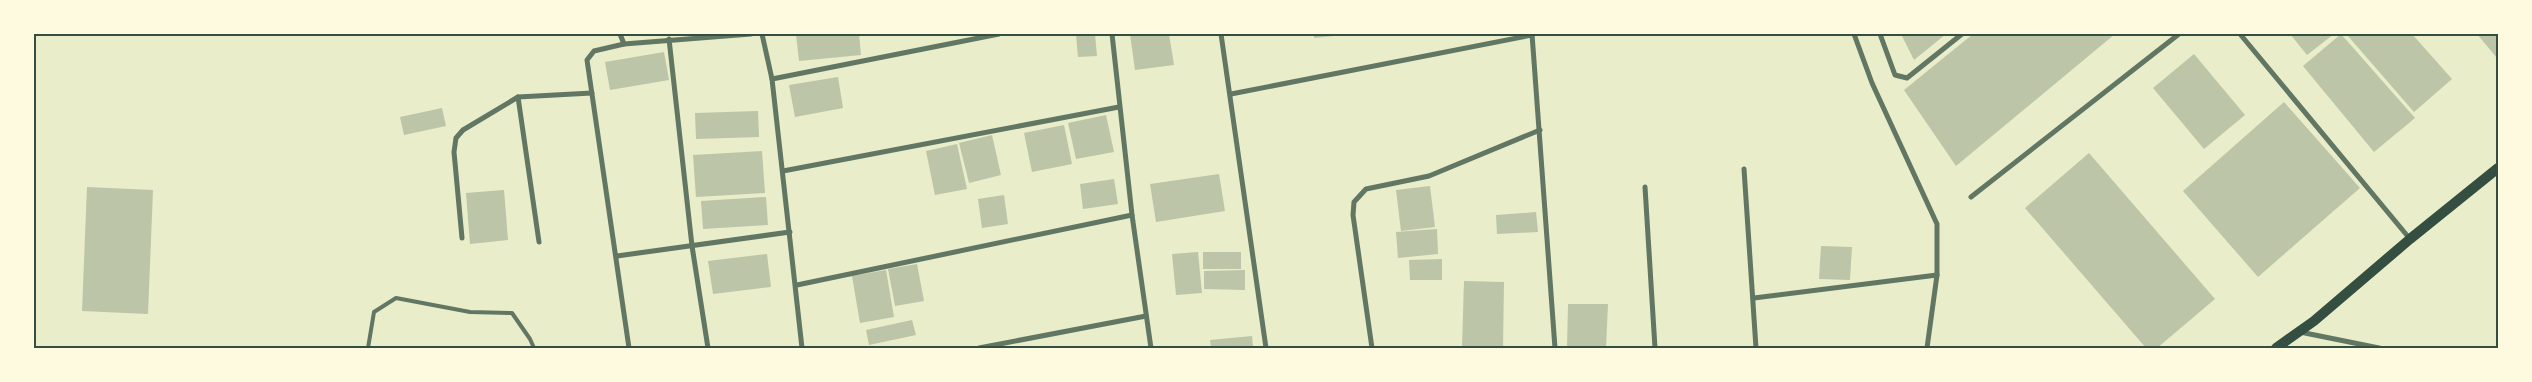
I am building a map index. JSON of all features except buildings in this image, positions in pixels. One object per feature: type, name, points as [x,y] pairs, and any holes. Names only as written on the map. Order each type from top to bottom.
[{"type":"main road","points":[[2276,348],[2300,332],[2498,168]]},
{"type":"street","points":[[620,34],[624,44]]},
{"type":"street","points":[[629,348],[587,60],[589,54],[594,51],[624,44],[751,34]]},
{"type":"street","points":[[762,34],[772,79],[784,171],[802,348]]},
{"type":"street","points":[[772,79],[998,34]]},
{"type":"street","points":[[1112,34],[1132,215],[1151,348]]},
{"type":"street","points":[[1222,34],[1266,348]]},
{"type":"street","points":[[1231,94],[1532,34],[1555,348]]},
{"type":"street","points":[[1854,34],[1872,83],[1937,224],[1937,275],[1927,348]]},
{"type":"street","points":[[1880,34],[1895,75],[1907,78],[1962,34]]},
{"type":"street","points":[[1970,198],[2178,34]]},
{"type":"street","points":[[2240,34],[2410,239]]},
{"type":"street","points":[[669,39],[692,246],[708,348]]},
{"type":"street","points":[[462,238],[454,152],[456,138],[463,130],[518,97],[592,93]]},
{"type":"street","points":[[518,97],[539,242]]},
{"type":"street","points":[[784,171],[1119,107]]},
{"type":"street","points":[[1372,348],[1353,215],[1354,202],[1366,190],[1430,176],[1540,130]]},
{"type":"street","points":[[1744,169],[1756,348]]},
{"type":"street","points":[[1645,187],[1655,348]]},
{"type":"street","points":[[797,285],[1132,215]]},
{"type":"street","points":[[617,256],[790,232]]},
{"type":"street","points":[[1754,298],[1937,275]]},
{"type":"street","points":[[979,348],[1007,346],[1146,316]]},
{"type":"street","points":[[2300,332],[2379,348]]},
{"type":"lane","points":[[368,348],[374,312],[396,298],[470,312],[512,314],[530,339],[534,348]]}]
